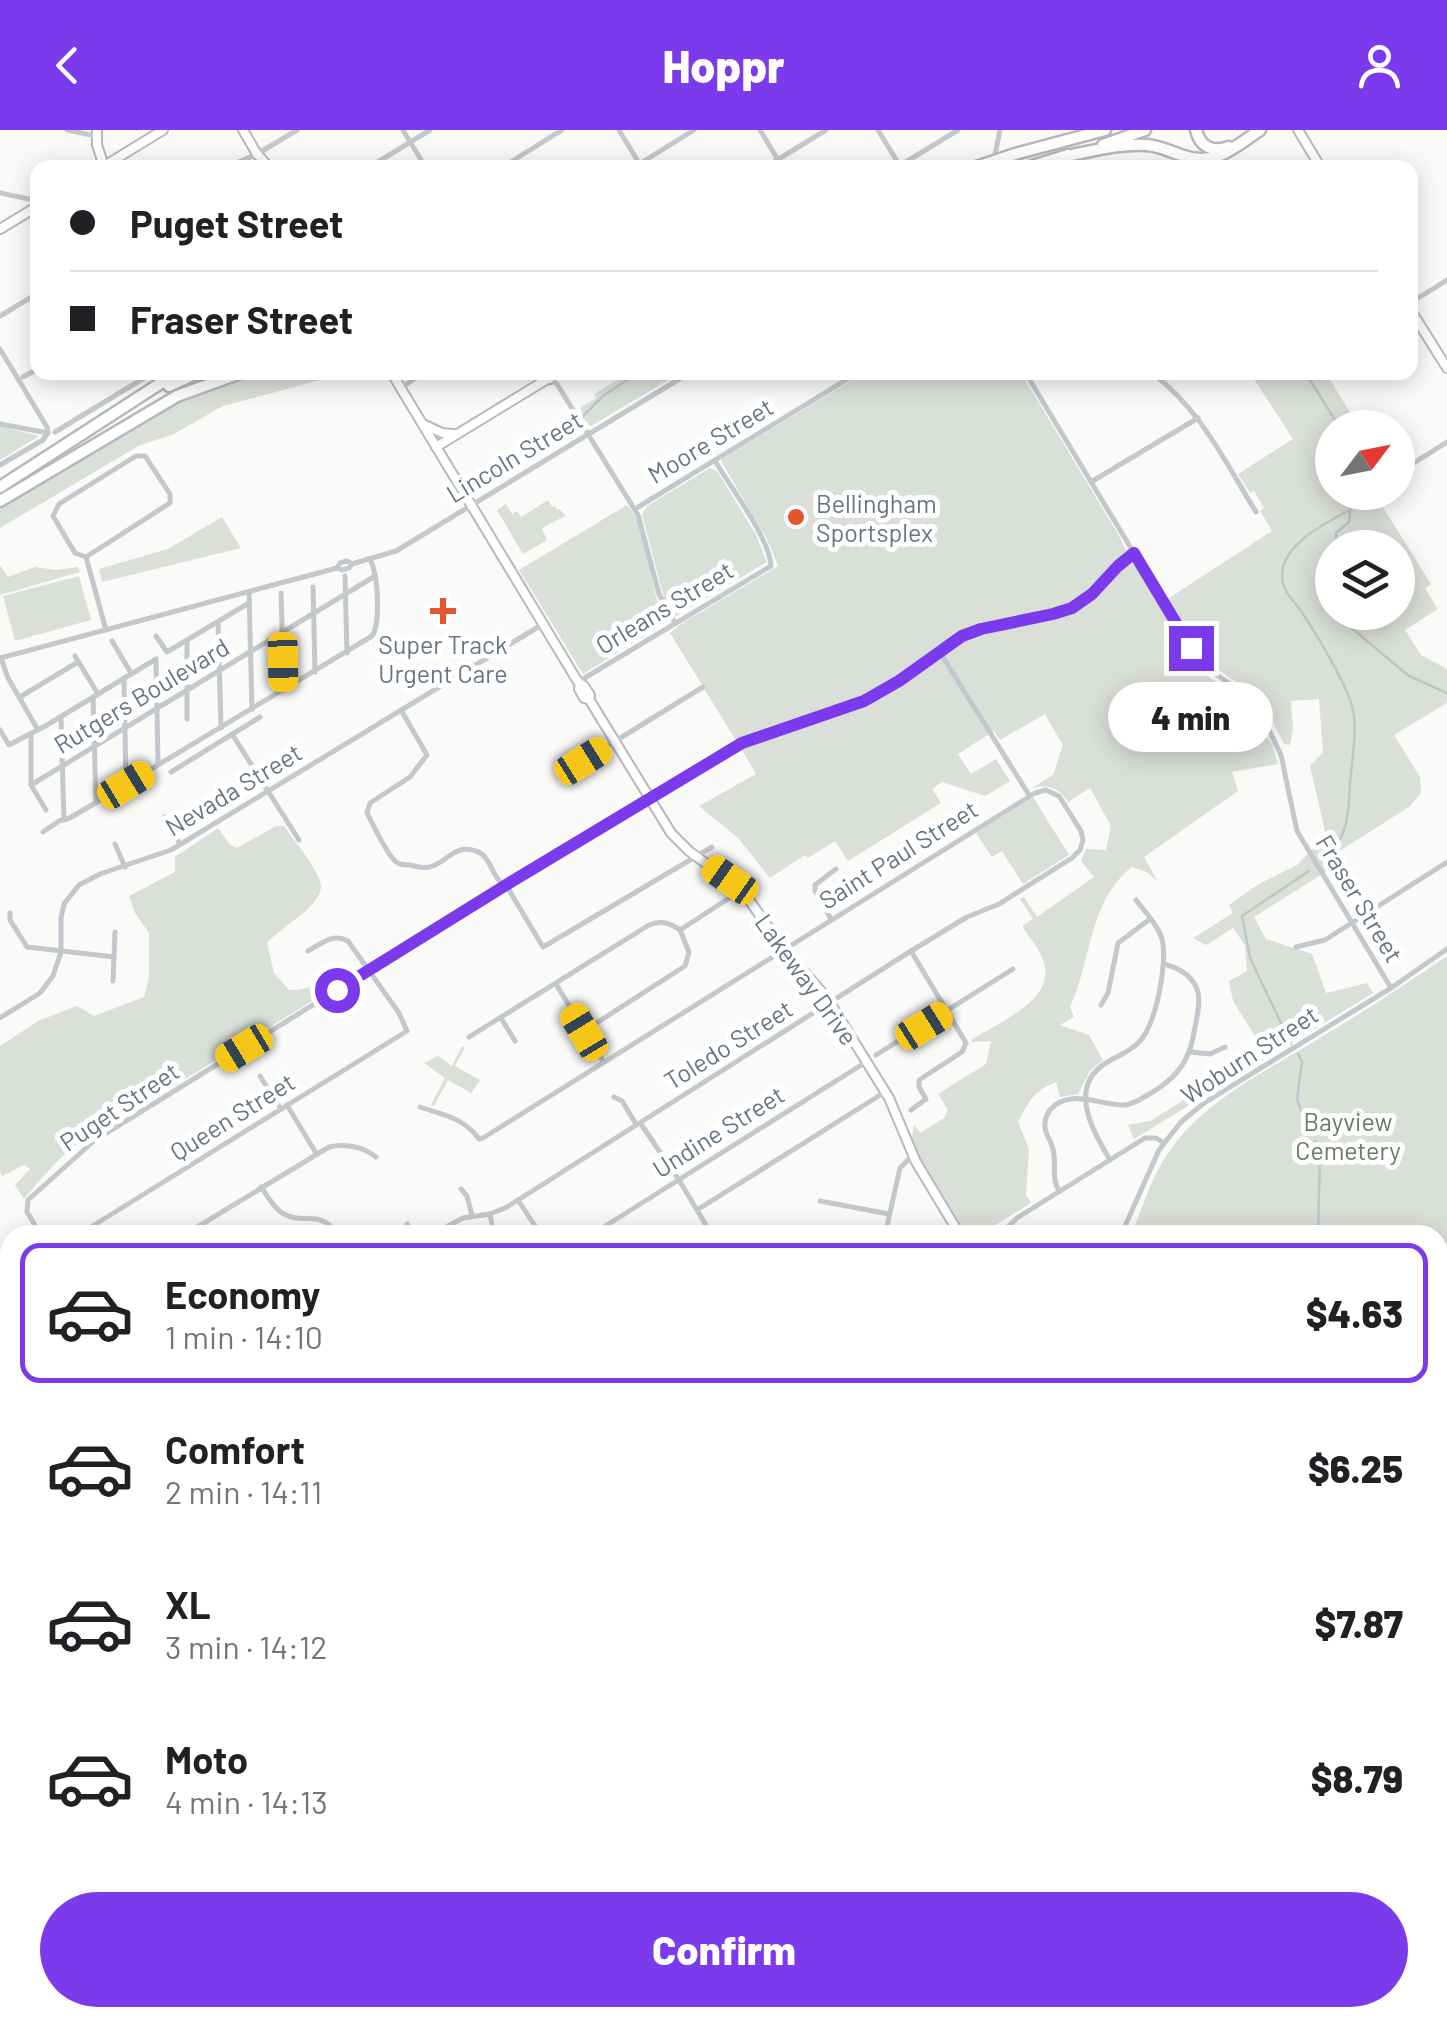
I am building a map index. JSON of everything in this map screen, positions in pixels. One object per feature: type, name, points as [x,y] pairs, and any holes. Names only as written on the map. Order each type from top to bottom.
[{"type":"highway","points":[[1082,136],[1094,130]]},
{"type":"highway","points":[[997,160],[1104,130]]},
{"type":"highway","points":[[1052,160],[1113,145],[1145,130]]},
{"type":"highway","points":[[1196,130],[1210,148],[1239,144]]},
{"type":"highway","points":[[1113,145],[1164,148],[1188,158],[1207,160],[1224,154],[1260,130]]},
{"type":"highway","points":[[94,428],[165,380]]},
{"type":"highway","points":[[0,487],[94,428],[182,380]]},
{"type":"highway","points":[[0,501],[177,396],[221,380]]},
{"type":"main road","points":[[114,160],[163,130]]},
{"type":"main road","points":[[243,130],[261,160]]},
{"type":"main road","points":[[1298,130],[1316,160]]},
{"type":"main road","points":[[97,133],[100,160]]},
{"type":"main road","points":[[0,229],[30,209]]},
{"type":"main road","points":[[1418,319],[1447,368]]},
{"type":"main road","name":"Lakeway Drive","points":[[396,380],[672,835],[742,890],[830,1003],[886,1092],[913,1155],[954,1225]]},
{"type":"main road","points":[[436,447],[541,380]]},
{"type":"main road","points":[[422,424],[446,434],[463,431]]},
{"type":"street","points":[[67,130],[97,133]]},
{"type":"street","points":[[238,160],[258,154],[296,130]]},
{"type":"street","points":[[403,130],[421,160]]},
{"type":"street","points":[[381,160],[430,130]]},
{"type":"street","points":[[514,160],[562,130]]},
{"type":"street","points":[[619,130],[635,160]]},
{"type":"street","points":[[647,160],[694,130]]},
{"type":"street","points":[[760,130],[778,159],[826,130]]},
{"type":"street","points":[[878,130],[895,160]]},
{"type":"street","points":[[908,160],[958,130]]},
{"type":"street","points":[[995,155],[1000,130]]},
{"type":"street","points":[[0,193],[30,202]]},
{"type":"street","points":[[1418,300],[1447,280]]},
{"type":"street","points":[[0,316],[30,298]]},
{"type":"street","points":[[0,349],[51,432]]},
{"type":"street","points":[[23,378],[30,374]]},
{"type":"street","points":[[0,465],[140,380]]},
{"type":"street","points":[[400,388],[412,380]]},
{"type":"street","points":[[554,380],[638,515],[659,594],[674,624]]},
{"type":"street","name":"Lincoln Street","points":[[0,658],[337,568],[350,568],[352,564],[404,547],[678,380]]},
{"type":"street","name":"Moore Street","points":[[634,510],[846,380]]},
{"type":"street","name":"Fraser Street","points":[[1030,380],[1198,657],[1249,697],[1260,711],[1282,756],[1297,831],[1391,988]]},
{"type":"street","points":[[1160,380],[1198,418],[1256,512]]},
{"type":"street","points":[[1091,482],[1198,418]]},
{"type":"street","points":[[0,424],[51,432]]},
{"type":"street","points":[[1415,462],[1447,442]]},
{"type":"street","points":[[136,456],[146,456],[170,494],[170,503],[86,556],[75,553],[64,536],[52,516],[56,507],[136,456]]},
{"type":"street","name":"Orleans Street","points":[[579,684],[771,566],[761,537],[715,460]]},
{"type":"street","name":"Puget Street","points":[[34,1225],[26,1206],[30,1198],[95,1140],[506,885],[748,740],[864,701],[962,636],[1072,608],[1134,553]]},
{"type":"street","points":[[86,556],[106,630]]},
{"type":"street","points":[[43,832],[376,633],[375,576],[370,559]]},
{"type":"street","points":[[345,576],[347,653]]},
{"type":"street","name":"Rutgers Boulevard","points":[[31,785],[375,576]]},
{"type":"street","points":[[313,587],[315,672]]},
{"type":"street","points":[[249,592],[252,710]]},
{"type":"street","points":[[281,593],[284,690]]},
{"type":"street","points":[[156,636],[167,652],[249,603]]},
{"type":"street","points":[[218,622],[221,728]]},
{"type":"street","name":"Nevada Street","points":[[0,1018],[48,985],[60,952],[64,904],[88,878],[155,857],[180,844],[543,624]]},
{"type":"street","points":[[187,640],[187,718]]},
{"type":"street","points":[[112,641],[132,674]]},
{"type":"street","points":[[939,651],[1029,796]]},
{"type":"street","points":[[0,658],[3,673],[38,730]]},
{"type":"street","points":[[20,697],[76,658],[96,696],[96,802]]},
{"type":"street","points":[[0,730],[10,745],[156,660],[158,765]]},
{"type":"street","points":[[124,679],[126,785]]},
{"type":"street","points":[[583,761],[703,687]]},
{"type":"street","points":[[401,710],[426,755],[410,778],[367,808],[386,847],[397,862],[426,868],[455,851],[482,853],[543,948],[712,847]]},
{"type":"street","points":[[62,716],[64,820]]},
{"type":"street","points":[[171,772],[260,717]]},
{"type":"street","points":[[30,734],[31,785],[46,810]]},
{"type":"street","points":[[232,734],[298,840]]},
{"type":"street","name":"Toledo Street","points":[[490,1214],[967,916],[1000,904],[1072,858],[1082,847],[1081,832],[1059,796],[1046,790],[1029,796]]},
{"type":"street","name":"Saint Paul Street","points":[[420,1106],[460,1120],[482,1138],[1029,796]]},
{"type":"street","points":[[165,817],[180,844]]},
{"type":"street","points":[[115,844],[125,867]]},
{"type":"street","points":[[1296,946],[1324,940],[1447,862]]},
{"type":"street","points":[[832,918],[814,891],[815,885],[836,869]]},
{"type":"street","points":[[680,930],[742,890]]},
{"type":"street","points":[[1110,1160],[1092,1126],[1087,1086],[1093,1074],[1134,1047],[1146,1034],[1164,964],[1161,937],[1136,900]]},
{"type":"street","points":[[10,913],[10,920],[27,946],[114,957]]},
{"type":"street","points":[[1101,1005],[1108,993],[1118,944],[1150,918]]},
{"type":"street","points":[[468,1037],[649,924],[665,922],[680,930],[689,952],[686,966],[584,1032]]},
{"type":"street","points":[[112,981],[115,932]]},
{"type":"street","points":[[308,951],[328,939],[342,938],[353,946],[370,970]]},
{"type":"street","name":"Woburn Street","points":[[1125,1225],[1154,1159],[1181,1122],[1204,1103],[1447,950]]},
{"type":"street","points":[[911,951],[965,1039],[965,1048],[920,1078],[919,1087],[926,1099],[911,1110]]},
{"type":"street","points":[[1060,1191],[1054,1180],[1054,1152],[1045,1130],[1046,1118],[1059,1103],[1086,1099],[1119,1104],[1136,1102],[1170,1082],[1190,1052],[1198,1008],[1196,988],[1187,975],[1164,964]]},
{"type":"street","points":[[876,1055],[1013,969]]},
{"type":"street","name":"Queen Street","points":[[94,1225],[408,1031],[370,970]]},
{"type":"street","points":[[556,984],[604,1062]]},
{"type":"street","points":[[501,1018],[515,1042]]},
{"type":"street","points":[[1190,1052],[1210,1054],[1225,1047]]},
{"type":"street","name":"Undine Street","points":[[608,1225],[866,1062]]},
{"type":"street","points":[[260,1076],[316,1153]]},
{"type":"street","points":[[697,1210],[886,1092]]},
{"type":"street","points":[[614,1097],[622,1101],[679,1180],[706,1225]]},
{"type":"street","points":[[1010,1225],[1147,1138],[1164,1143]]},
{"type":"street","points":[[200,1225],[329,1146],[370,1152],[376,1157]]},
{"type":"street","points":[[887,1225],[900,1168],[913,1155]]},
{"type":"street","points":[[261,1188],[282,1214],[314,1217],[329,1225]]},
{"type":"street","points":[[461,1189],[472,1215]]},
{"type":"street","points":[[518,1200],[534,1225]]},
{"type":"street","points":[[820,1202],[889,1214]]},
{"type":"street","points":[[314,1217],[316,1205]]},
{"type":"street","points":[[448,1225],[472,1215],[490,1214],[492,1225]]},
{"type":"green space","points":[[320,380],[223,406],[172,435],[140,445],[0,528],[0,509],[174,404],[231,382]]},
{"type":"green space","points":[[617,380],[668,380],[591,426],[583,418],[581,407],[596,398],[594,394]]},
{"type":"green space","points":[[852,380],[1025,380],[1118,534],[1126,554],[1094,586],[1061,607],[964,631],[867,695],[737,742],[670,633],[778,566],[722,459]]},
{"type":"green space","points":[[1255,380],[1330,380],[1349,410],[1315,410],[1315,510],[1385,510],[1397,530],[1315,530],[1315,630],[1405,630],[1421,655],[1447,669],[1447,703],[1394,735],[1420,777],[1421,793],[1409,807],[1338,852],[1343,861],[1254,917],[1266,939],[1312,954],[1326,993],[1367,983],[1373,993],[1134,1139],[1128,1125],[1150,1121],[1264,1050],[1233,1001],[1229,981],[1247,971],[1245,945],[1233,928],[1206,945],[1193,938],[1233,913],[1229,905],[1257,885],[1297,865],[1326,835],[1310,766],[1323,752],[1319,699],[1291,701],[1293,729],[1290,745],[1284,744],[1269,714],[1250,691],[1198,651],[1166,600],[1272,531],[1260,511],[1264,508],[1254,491],[1250,493],[1238,474],[1293,439]]},
{"type":"green space","points":[[0,426],[39,436],[0,460]]},
{"type":"green space","points":[[710,468],[717,471],[756,535],[767,562],[675,617],[665,602],[642,515],[647,506]]},
{"type":"green space","points":[[548,500],[565,516],[542,528],[547,540],[523,554],[497,510],[506,504],[512,514],[517,511],[521,517]]},
{"type":"green space","points":[[627,505],[639,525],[657,599],[668,621],[583,674],[519,570]]},
{"type":"green space","points":[[222,517],[241,548],[102,582],[99,569],[168,549]]},
{"type":"green space","points":[[1415,558],[1431,584],[1425,588],[1438,609],[1415,624]]},
{"type":"green space","points":[[1129,563],[1135,566],[1189,656],[1210,678],[1242,699],[1272,744],[1278,764],[1232,772],[1238,791],[1144,857],[1158,882],[1147,872],[1132,867],[1118,881],[1093,932],[1070,1007],[1074,1017],[1060,1025],[1089,1035],[1103,1060],[1090,1071],[1078,1094],[1060,1097],[1056,1082],[1032,1098],[1018,1122],[1029,1149],[1026,1195],[1031,1203],[995,1225],[961,1225],[920,1159],[912,1138],[914,1125],[920,1133],[944,1118],[948,1110],[938,1094],[986,1064],[991,1041],[971,1040],[1023,1008],[1042,986],[1046,974],[1043,960],[1022,926],[1033,919],[1020,899],[1024,897],[1037,917],[1094,877],[1081,861],[1086,849],[1106,850],[1111,826],[1090,788],[1068,802],[1053,788],[1032,788],[1053,775],[1063,745],[1045,714],[1000,740],[994,731],[958,754],[971,774],[996,759],[1010,781],[985,796],[942,782],[932,789],[941,803],[848,861],[835,841],[770,878],[738,838],[699,806],[756,774],[741,748],[748,744],[871,701],[967,638],[1064,615],[1083,604]]},
{"type":"green space","points":[[0,565],[8,577],[35,567],[78,567],[80,572],[0,595]]},
{"type":"green space","points":[[79,576],[91,620],[15,641],[3,596]]},
{"type":"green space","points":[[1033,797],[1069,855],[1023,884],[1002,851],[992,857],[976,833]]},
{"type":"green space","points":[[276,826],[284,826],[300,847],[321,887],[310,907],[267,943],[274,973],[289,990],[336,978],[340,984],[89,1136],[58,1160],[24,1199],[15,1185],[30,1169],[24,1165],[2,1176],[0,1172],[0,1046],[38,1021],[77,1006],[94,1016],[144,997],[149,978],[149,933],[129,896],[175,872],[175,857],[218,828],[230,845],[237,848]]},
{"type":"green space","name":"Bayview Cemetery","points":[[1447,956],[1447,1225],[1135,1225],[1160,1166],[1203,1114],[1237,1088]]},
{"type":"green space","points":[[462,1046],[465,1047],[455,1066],[480,1080],[471,1093],[448,1080],[434,1106],[431,1105],[445,1078],[424,1063],[438,1056],[452,1066]]},
{"type":"waterway","points":[[1083,156],[1084,160]]},
{"type":"waterway","points":[[582,417],[627,380]]},
{"type":"waterway","points":[[1310,380],[1329,410]]},
{"type":"waterway","points":[[1340,530],[1349,522],[1350,510]]},
{"type":"waterway","points":[[1323,861],[1346,825],[1354,714],[1338,673],[1287,593],[1282,577],[1289,554],[1297,545],[1350,510]]},
{"type":"waterway","points":[[1354,630],[1409,676],[1447,693]]},
{"type":"waterway","points":[[1291,1044],[1250,958],[1242,916],[1309,871]]},
{"type":"waterway","points":[[1298,1054],[1302,1062],[1297,1099],[1309,1133]]},
{"type":"waterway","points":[[1315,1141],[1320,1150],[1318,1225]]},
{"type":"place","name":"Bellingham Sportsplex","points":[[796,517]]},
{"type":"place","name":"Super Track Urgent Care","points":[[443,611]]},
{"type":"route","points":[[337,990],[742,743],[864,701],[962,636],[1072,608],[1134,553],[1191,648]]}]
